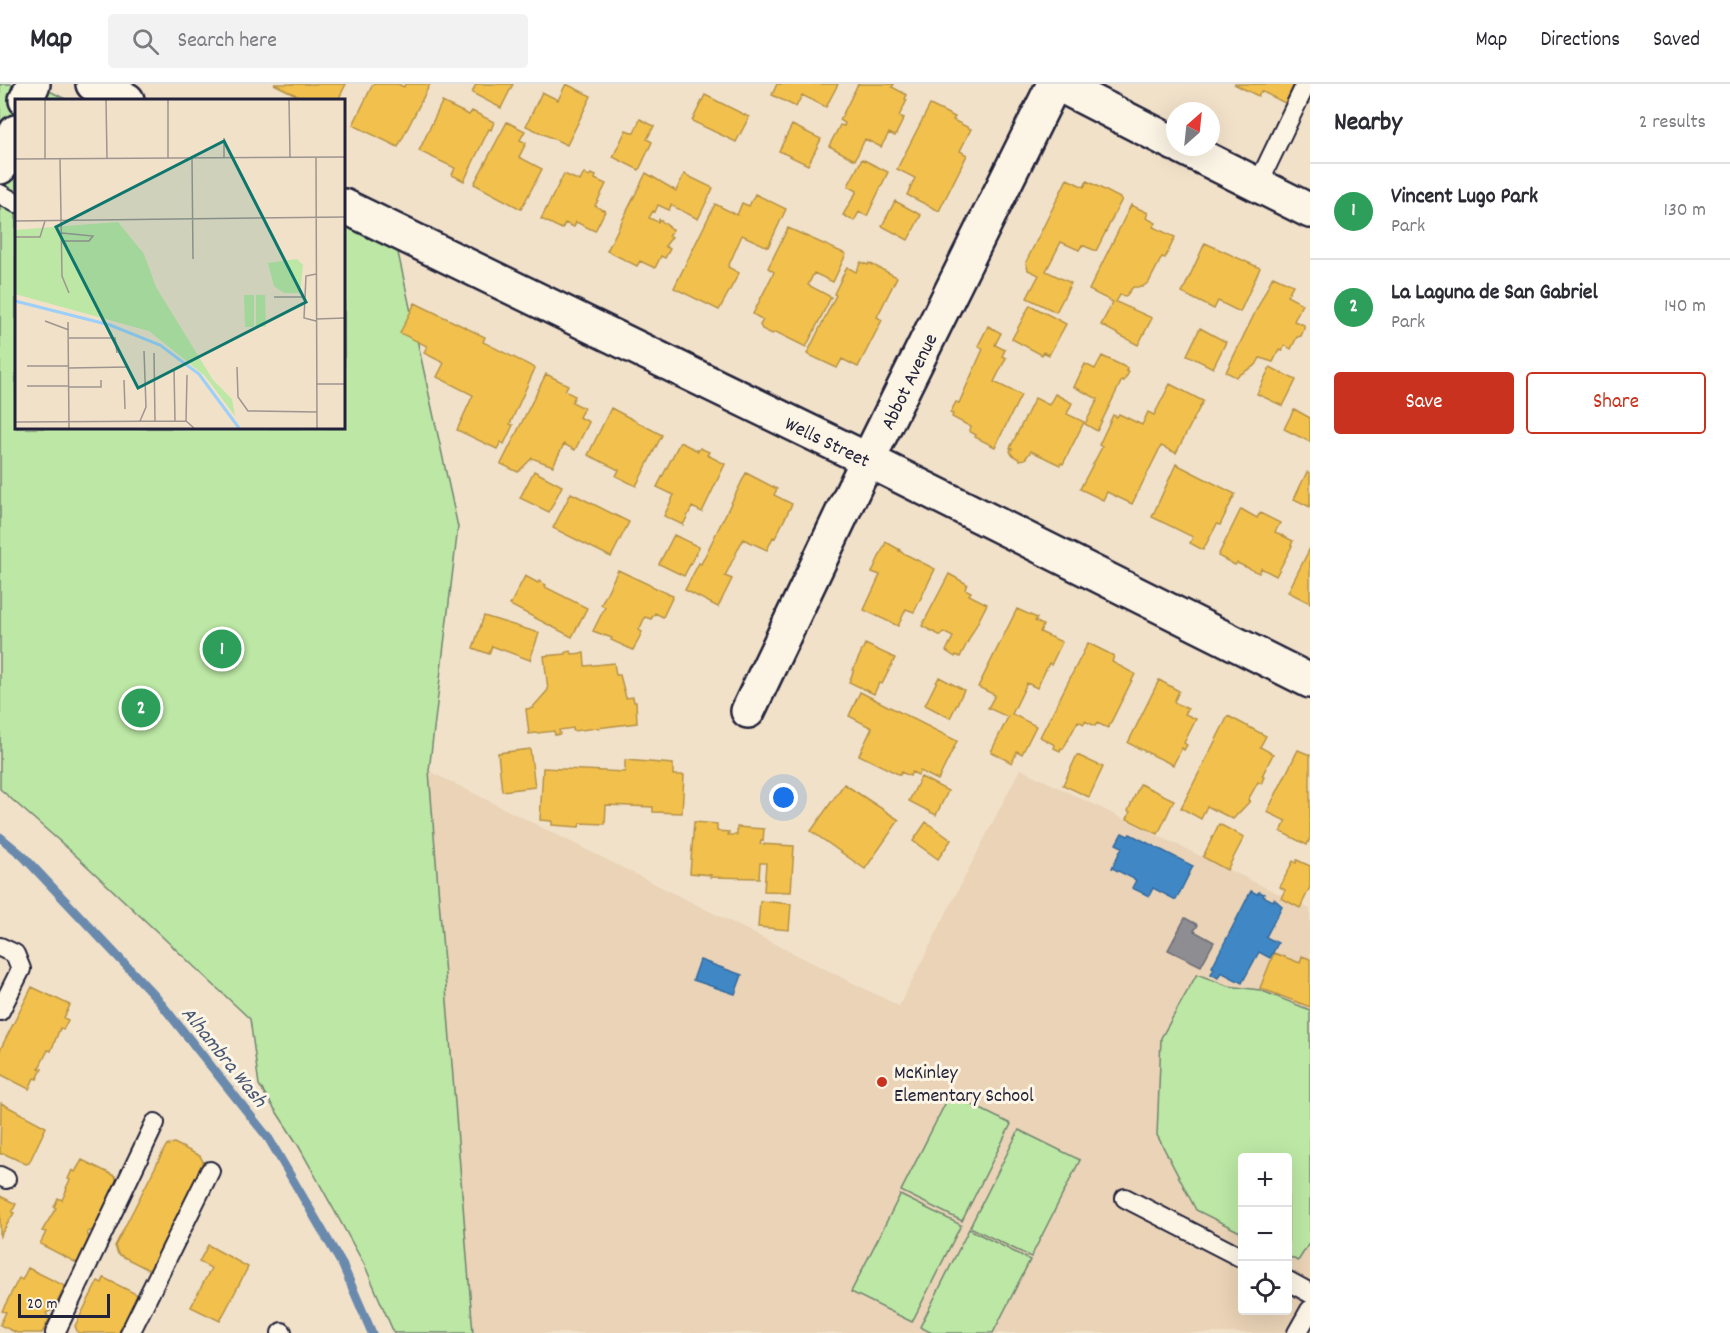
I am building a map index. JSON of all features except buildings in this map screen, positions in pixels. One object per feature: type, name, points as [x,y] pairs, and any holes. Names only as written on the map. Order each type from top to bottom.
[{"type":"street","points":[[26,99],[33,84]]},
{"type":"street","points":[[93,84],[124,99]]},
{"type":"street","points":[[1056,84],[1166,139]]},
{"type":"street","name":"Abbot Avenue","points":[[748,711],[868,460],[1056,84]]},
{"type":"street","points":[[0,167],[15,137]]},
{"type":"street","points":[[1199,156],[1310,212]]},
{"type":"street","name":"Wells Street","points":[[345,206],[868,460],[1310,681]]},
{"type":"lane","points":[[1257,186],[1306,84]]},
{"type":"lane","points":[[0,194],[15,202]]},
{"type":"lane","points":[[0,947],[15,954],[21,969],[0,1011]]},
{"type":"lane","points":[[55,1333],[155,1123]]},
{"type":"lane","points":[[130,1333],[210,1171]]},
{"type":"lane","points":[[1125,1198],[1238,1256]]},
{"type":"lane","points":[[1292,1284],[1310,1293]]},
{"type":"lane","points":[[1297,1333],[1310,1310]]},
{"type":"shaded area","name":"McKinley Elementary School","points":[[1020,769],[1310,909],[1310,1333],[473,1333],[429,771],[899,1006]]},
{"type":"green space","points":[[0,84],[36,84],[65,99],[15,99],[15,429],[345,429],[345,222],[397,248],[458,527],[429,771],[473,1333],[394,1333],[365,1266],[298,1145],[259,1085],[250,1019],[72,852],[0,789]]},
{"type":"green space","points":[[1197,974],[1228,986],[1260,990],[1310,1010],[1310,1242],[1298,1261],[1292,1258],[1292,1153],[1238,1153],[1238,1231],[1196,1210],[1157,1135],[1161,1038]]},
{"type":"green space","points":[[950,1094],[1011,1124],[962,1221],[901,1191]]},
{"type":"green space","points":[[1019,1130],[1080,1160],[1031,1257],[970,1227]]},
{"type":"green space","points":[[900,1195],[961,1225],[912,1322],[851,1292]]},
{"type":"green space","points":[[969,1229],[1030,1260],[993,1333],[932,1333],[920,1327]]},
{"type":"waterway","name":"Alhambra Wash","points":[[0,837],[23,856],[155,996],[269,1139],[343,1266],[372,1333]]},
{"type":"place","name":"Vincent Lugo Park","points":[[222,649]]},
{"type":"place","name":"La Laguna de San Gabriel","points":[[141,708]]},
{"type":"place","name":"McKinley Elementary School","points":[[882,1082]]}]
